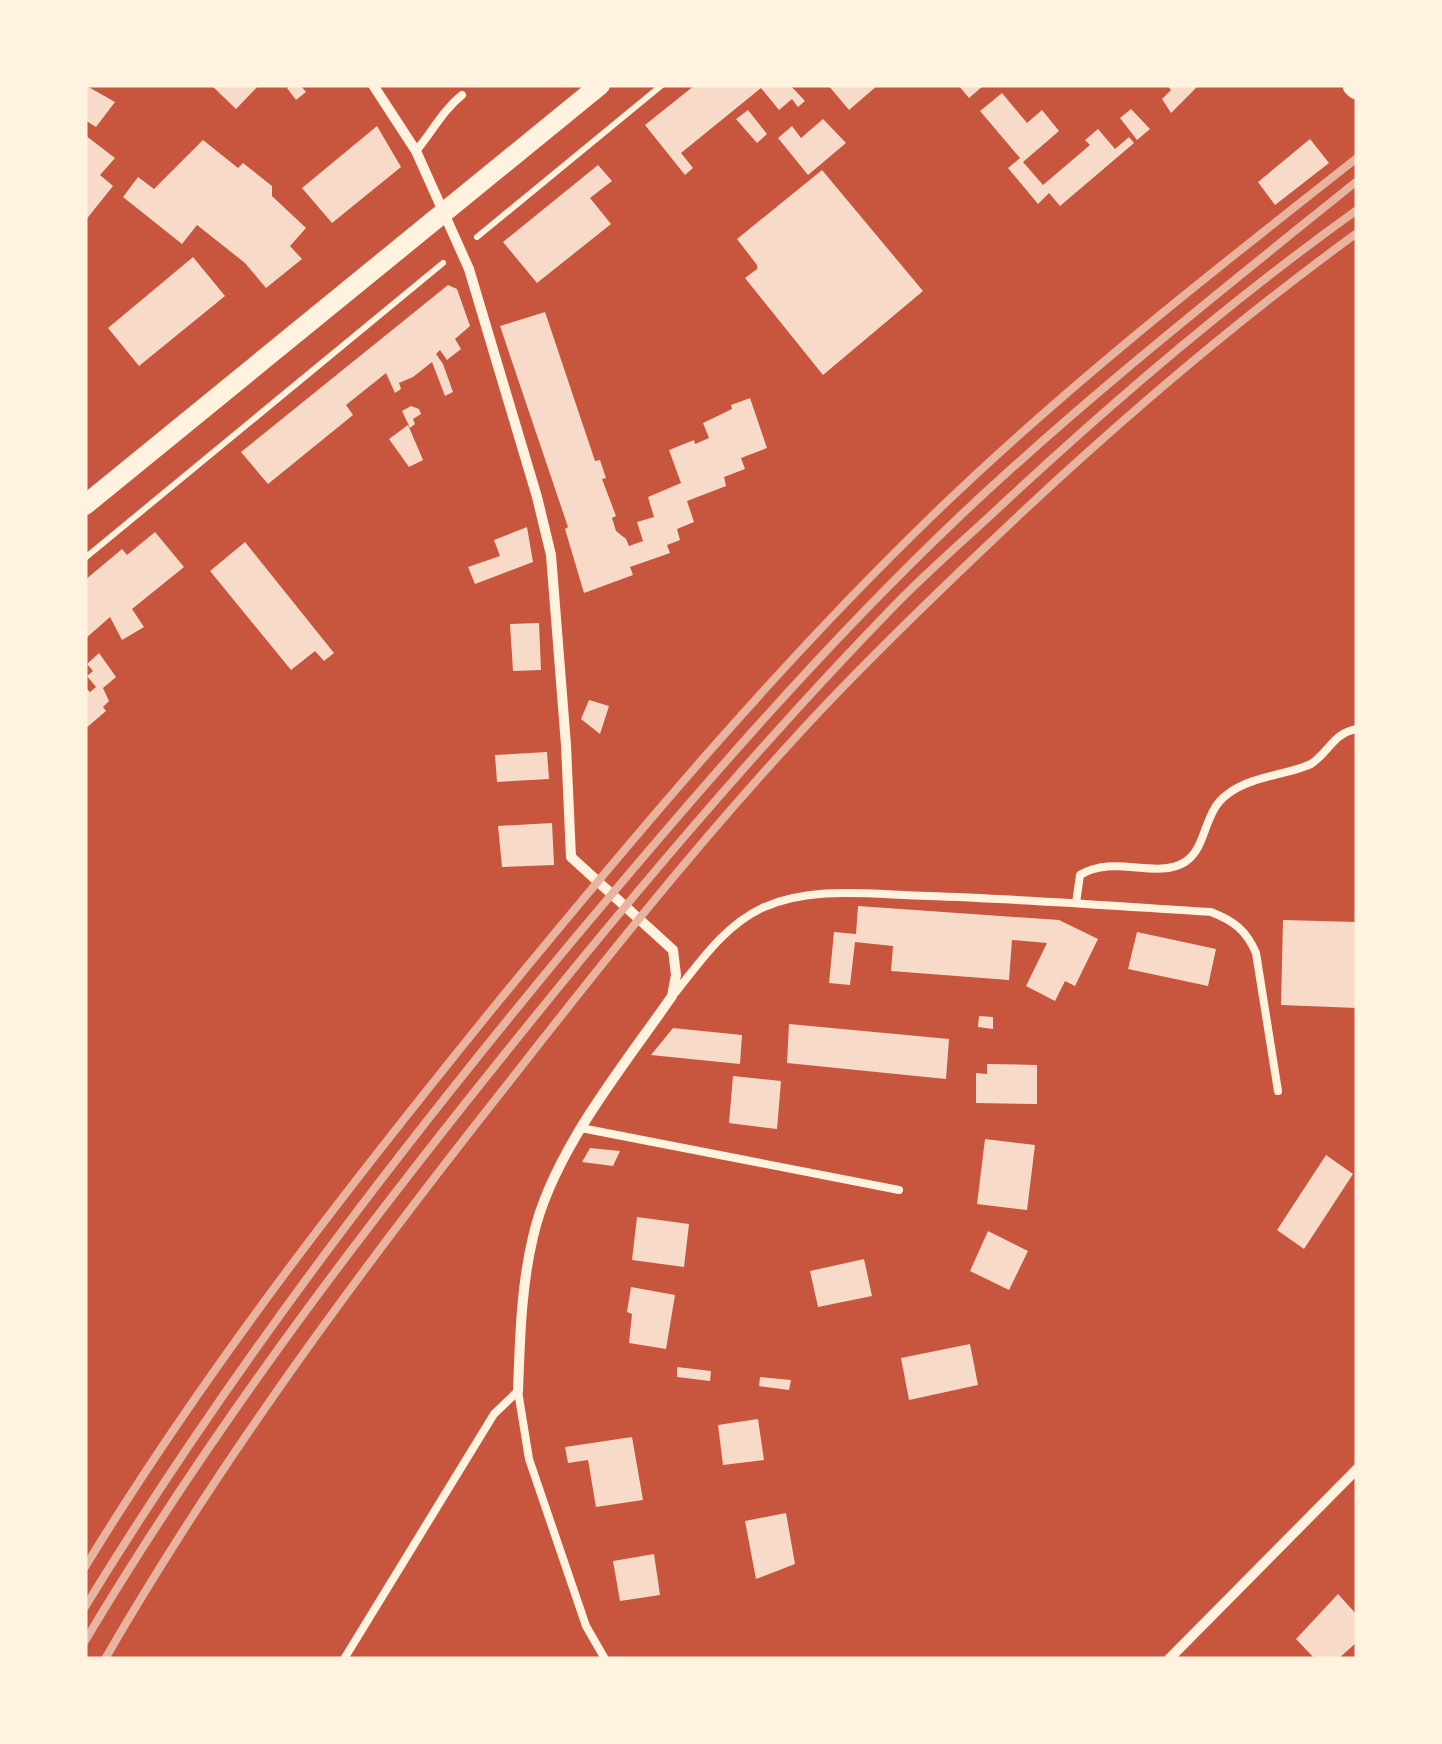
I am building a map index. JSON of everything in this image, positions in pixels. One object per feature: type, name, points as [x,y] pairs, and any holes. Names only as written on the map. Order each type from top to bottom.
[{"type":"main road","points":[[85,505],[600,85]]},
{"type":"street","points":[[373,85],[416,151],[469,269],[551,555],[571,856],[673,950],[676,975],[672,996],[568,1146],[534,1234],[521,1314],[518,1391]]},
{"type":"street","points":[[1168,1659],[1357,1469]]},
{"type":"lane","points":[[416,151],[437,128],[448,106],[462,94]]},
{"type":"lane","points":[[1076,903],[1080,876],[1098,865],[1170,867],[1185,862],[1197,850],[1211,812],[1232,790],[1311,764],[1322,756],[1335,736],[1357,729]]},
{"type":"lane","points":[[672,996],[738,922],[786,899],[815,893],[1211,912],[1231,920],[1248,934],[1256,953],[1278,1091]]},
{"type":"lane","points":[[581,1128],[899,1190]]},
{"type":"lane","points":[[344,1659],[494,1414],[518,1391]]},
{"type":"lane","points":[[518,1391],[530,1459],[586,1626],[605,1659]]},
{"type":"path","points":[[85,558],[662,85]]},
{"type":"building","points":[[85,85],[115,102],[96,127],[85,120]]},
{"type":"building","points":[[211,85],[259,85],[236,109]]},
{"type":"building","points":[[300,85],[306,92],[296,100],[287,88]]},
{"type":"building","points":[[695,85],[790,85],[805,101],[798,107],[792,99],[779,110],[761,88],[681,153],[693,168],[685,175],[645,125]]},
{"type":"building","points":[[828,85],[878,85],[849,110]]},
{"type":"building","points":[[958,85],[984,85],[969,98]]},
{"type":"building","points":[[1167,85],[1199,85],[1171,113],[1162,99],[1171,90]]},
{"type":"building","points":[[1002,93],[1027,123],[1042,110],[1059,131],[1023,162],[1043,185],[1090,145],[1085,140],[1098,129],[1115,149],[1129,137],[1134,143],[1060,206],[1049,193],[1038,204],[1008,168],[1020,158],[980,111]]},
{"type":"building","points":[[1131,109],[1150,129],[1137,140],[1120,118]]},
{"type":"building","points":[[748,110],[767,134],[757,143],[736,119]]},
{"type":"building","points":[[823,119],[846,143],[808,175],[778,138],[792,126],[801,138]]},
{"type":"building","points":[[377,126],[401,167],[332,223],[302,188]]},
{"type":"building","points":[[85,135],[115,158],[100,175],[113,186],[85,221]]},
{"type":"building","points":[[1310,139],[1329,163],[1275,205],[1258,182]]},
{"type":"building","points":[[203,140],[238,168],[243,163],[272,186],[272,196],[306,228],[290,246],[302,259],[266,288],[245,263],[197,225],[182,244],[123,197],[138,177],[154,189]]},
{"type":"building","points":[[598,165],[612,181],[590,198],[611,224],[537,283],[503,242]]},
{"type":"building","points":[[822,170],[923,291],[823,375],[745,278],[757,265],[737,239]]},
{"type":"building","points":[[193,257],[225,296],[139,366],[108,328]]},
{"type":"building","points":[[448,285],[457,289],[470,326],[455,339],[461,349],[447,360],[440,350],[436,354],[453,392],[445,396],[432,362],[399,383],[401,389],[395,393],[386,373],[346,405],[353,415],[268,484],[241,452]]},
{"type":"building","points":[[545,312],[595,461],[600,460],[606,478],[602,479],[616,516],[612,518],[616,531],[629,546],[643,541],[637,522],[654,517],[648,497],[681,483],[669,450],[709,438],[703,423],[750,398],[767,448],[741,458],[745,469],[724,477],[726,486],[687,501],[694,522],[677,529],[680,540],[667,545],[670,553],[630,567],[633,575],[584,593],[565,529],[568,527],[500,326]]},
{"type":"building","points":[[411,406],[421,414],[413,419],[415,424],[410,428],[402,411]]},
{"type":"building","points":[[408,425],[423,460],[409,467],[389,439]]},
{"type":"building","points":[[527,527],[533,562],[475,584],[468,567],[500,556],[494,540]]},
{"type":"building","points":[[155,532],[184,567],[132,609],[144,627],[122,640],[110,617],[85,639],[85,580],[122,549],[127,555]]},
{"type":"building","points":[[245,542],[334,653],[324,661],[315,651],[291,670],[210,571]]},
{"type":"building","points":[[539,623],[541,670],[513,671],[510,624]]},
{"type":"building","points":[[99,653],[116,677],[103,688],[109,701],[103,707],[106,711],[85,729],[85,687],[90,692],[96,687],[87,676],[93,671],[87,664]]},
{"type":"building","points":[[589,700],[609,706],[600,734],[581,719]]},
{"type":"building","points":[[547,752],[549,779],[497,782],[495,755]]},
{"type":"building","points":[[552,823],[554,865],[502,867],[498,826]]},
{"type":"building","points":[[858,906],[1059,920],[1098,939],[1075,986],[1065,981],[1055,1001],[1026,986],[1047,943],[1012,940],[1009,980],[891,971],[893,946],[855,942],[850,985],[829,983],[834,932],[856,934]]},
{"type":"building","points":[[1283,920],[1357,922],[1357,1008],[1281,1005]]},
{"type":"building","points":[[1137,932],[1216,949],[1208,986],[1128,969]]},
{"type":"building","points":[[979,1016],[993,1017],[993,1029],[978,1027]]},
{"type":"building","points":[[789,1024],[949,1039],[946,1079],[787,1063]]},
{"type":"building","points":[[673,1028],[742,1035],[740,1064],[651,1055]]},
{"type":"building","points":[[987,1064],[1037,1065],[1037,1104],[976,1103],[976,1073],[987,1074]]},
{"type":"building","points":[[733,1076],[781,1081],[777,1129],[729,1123]]},
{"type":"building","points":[[985,1139],[1035,1145],[1027,1210],[977,1204]]},
{"type":"building","points":[[590,1148],[620,1151],[613,1166],[582,1162]]},
{"type":"building","points":[[1326,1155],[1353,1174],[1304,1249],[1277,1230]]},
{"type":"building","points":[[637,1217],[689,1224],[684,1267],[632,1260]]},
{"type":"building","points":[[988,1231],[1028,1251],[1009,1290],[970,1271]]},
{"type":"building","points":[[864,1259],[872,1296],[818,1307],[810,1271]]},
{"type":"building","points":[[631,1287],[675,1295],[666,1349],[629,1343],[632,1314],[627,1312]]},
{"type":"building","points":[[970,1344],[978,1385],[909,1400],[901,1358]]},
{"type":"building","points":[[677,1367],[711,1371],[710,1381],[677,1377]]},
{"type":"building","points":[[760,1377],[791,1380],[789,1390],[759,1386]]},
{"type":"building","points":[[758,1419],[764,1460],[723,1465],[718,1425]]},
{"type":"building","points":[[632,1437],[643,1500],[596,1507],[588,1460],[568,1463],[565,1447]]},
{"type":"building","points":[[786,1513],[795,1564],[756,1579],[745,1521]]},
{"type":"building","points":[[654,1554],[660,1595],[620,1601],[613,1561]]},
{"type":"building","points":[[1338,1594],[1357,1615],[1357,1642],[1338,1659],[1315,1659],[1296,1639]]},
{"type":"railway","points":[[85,1567],[180,1420],[335,1208],[550,939],[762,692],[982,468],[1194,287],[1357,158]]},
{"type":"railway","points":[[85,1607],[196,1435],[377,1185],[569,945],[758,726],[907,568],[1007,473],[1155,345],[1357,181]]},
{"type":"railway","points":[[85,1641],[182,1488],[339,1266],[553,994],[744,768],[894,606],[1049,462],[1221,313],[1357,210]]},
{"type":"railway","points":[[105,1659],[196,1510],[346,1294],[576,997],[756,781],[884,646],[1068,470],[1209,348],[1357,233]]}]
